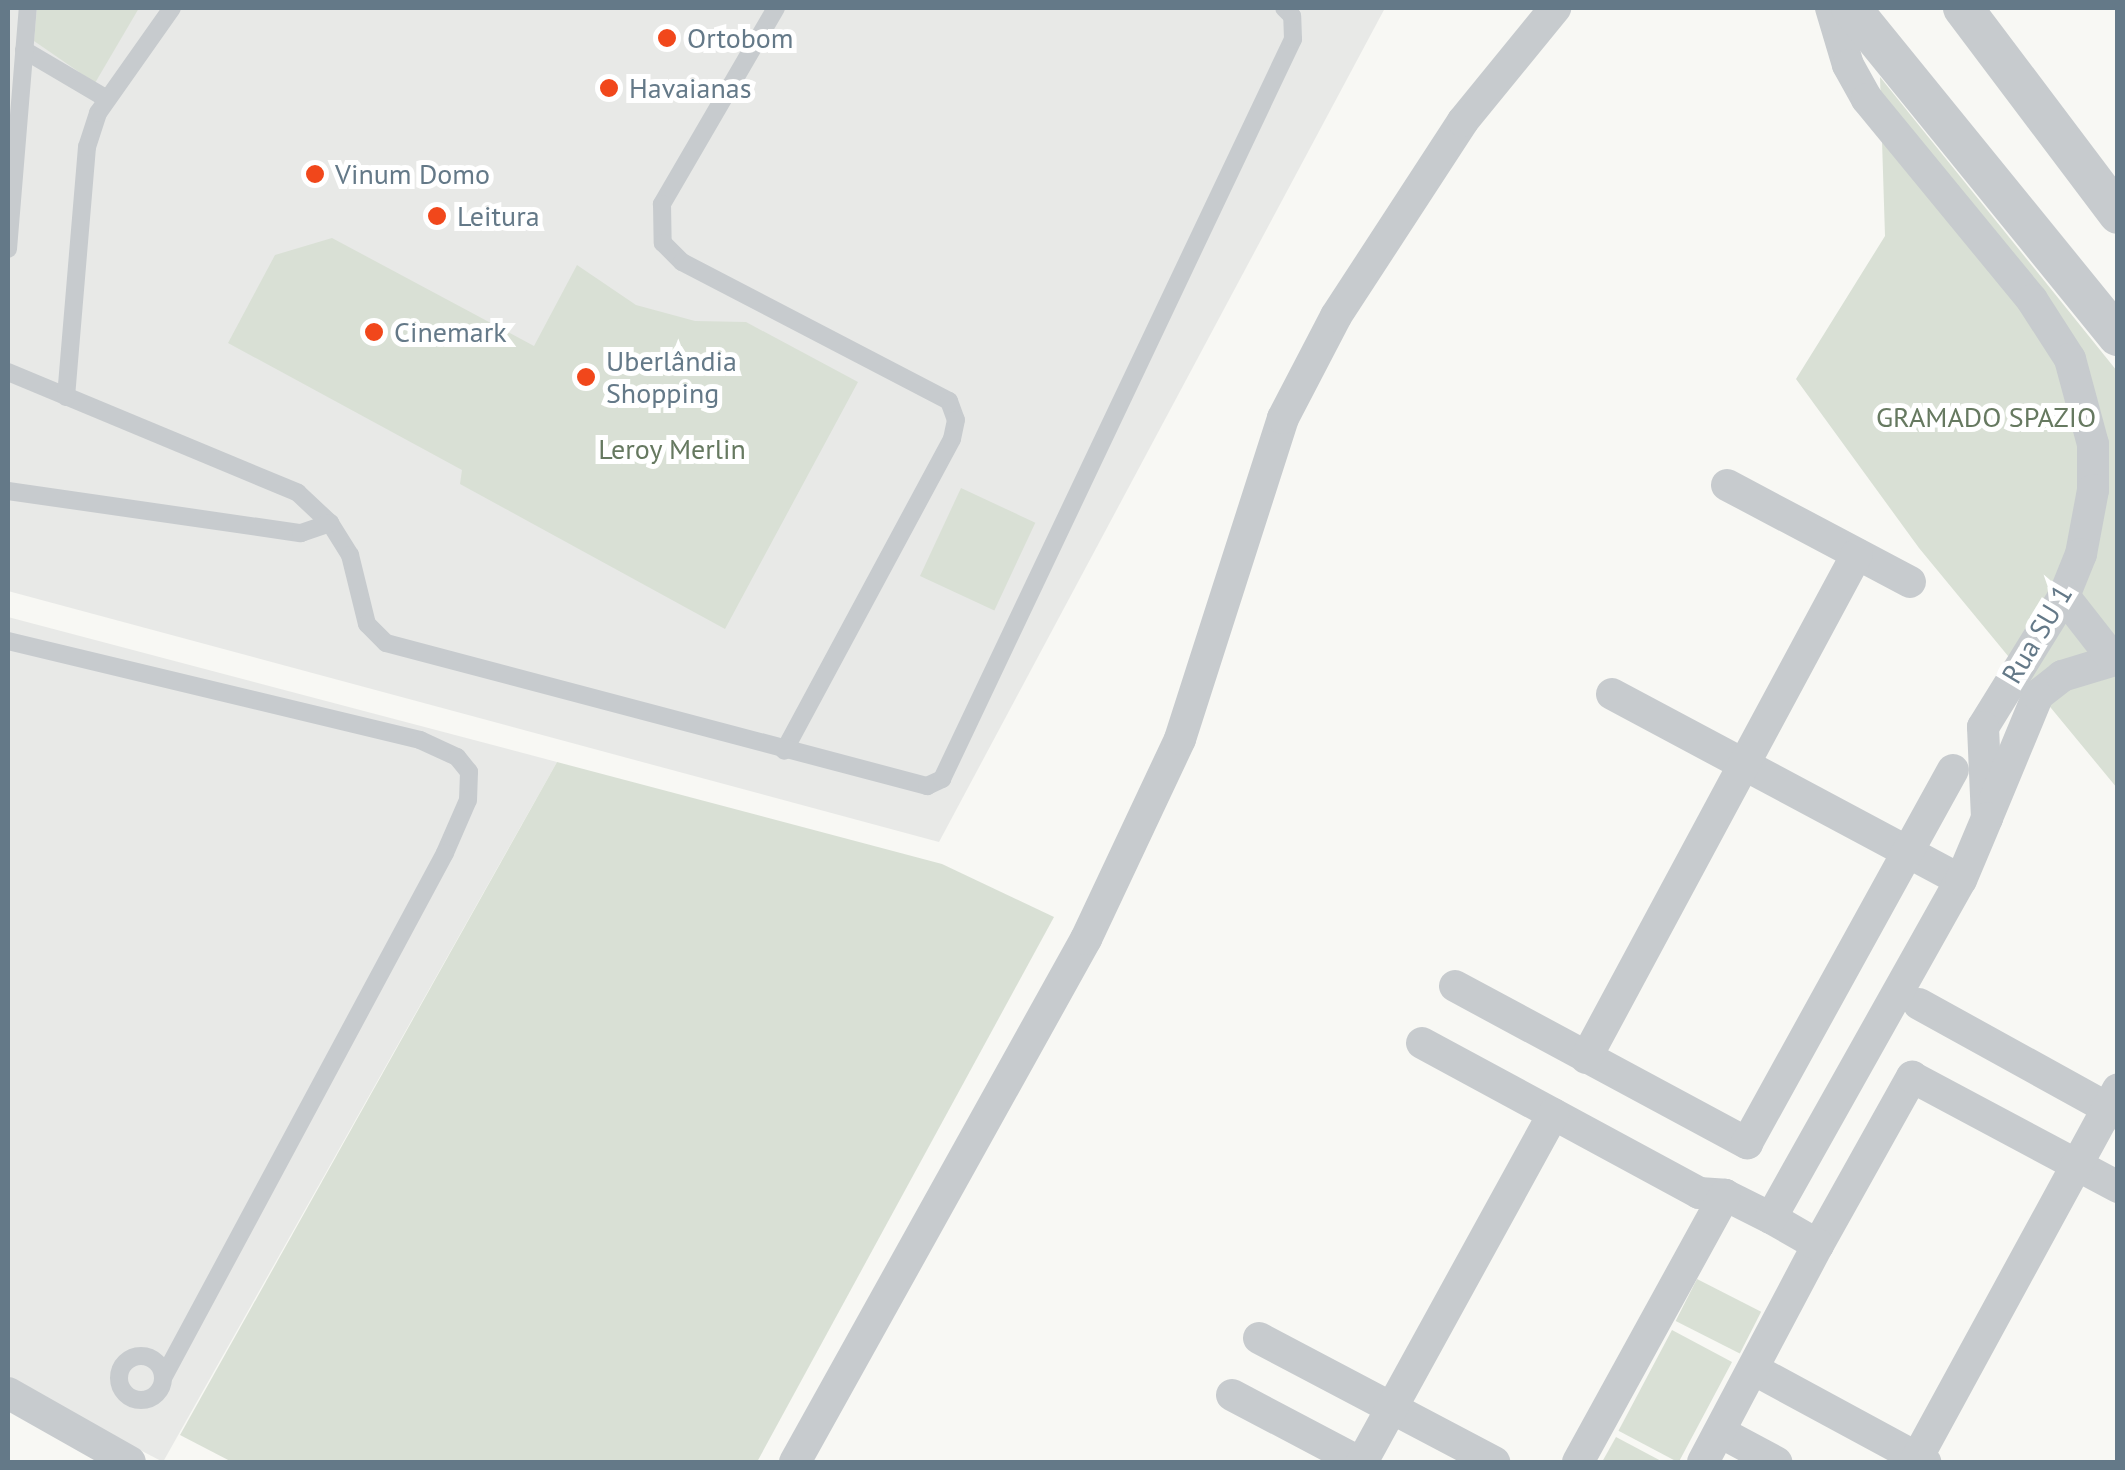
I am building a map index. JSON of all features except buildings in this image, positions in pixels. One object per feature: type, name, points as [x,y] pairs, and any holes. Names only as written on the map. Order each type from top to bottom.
[{"type":"street","points":[[796,1462],[1086,939],[1164,773],[1248,511],[1292,401],[1336,316],[1463,121],[1555,8]]},
{"type":"street","name":"Rua SU 1","points":[[1831,8],[1848,65],[1867,99],[2032,300],[2070,358],[2092,444],[2094,478],[2082,554],[2064,596],[1983,727],[1987,818]]},
{"type":"street","points":[[1850,8],[2118,336]]},
{"type":"street","points":[[1962,8],[2118,214]]},
{"type":"street","points":[[1727,485],[1910,582]]},
{"type":"street","points":[[1586,1058],[1858,554]]},
{"type":"street","points":[[2064,596],[2116,659]]},
{"type":"street","name":"Rua SU 1","points":[[1987,818],[2038,696],[2062,676],[2116,659]]},
{"type":"street","points":[[1612,694],[1961,880]]},
{"type":"street","points":[[1455,986],[1748,1143],[1953,770]]},
{"type":"street","points":[[1771,1218],[1961,880],[1987,818]]},
{"type":"street","points":[[1754,1369],[1921,1460],[2077,1164],[2114,1104],[1919,1004]]},
{"type":"street","points":[[1422,1043],[1698,1192],[1725,1195],[1818,1245]]},
{"type":"street","points":[[1703,1462],[1912,1077],[2118,1187]]},
{"type":"street","points":[[1232,1396],[1361,1462],[1553,1114]]},
{"type":"street","points":[[1578,1462],[1725,1195]]},
{"type":"street","points":[[1259,1338],[1494,1462]]},
{"type":"street","points":[[8,1393],[130,1462]]},
{"type":"street","points":[[1720,1432],[1776,1462]]},
{"type":"lane","points":[[8,250],[28,8]]},
{"type":"lane","points":[[66,396],[88,147],[108,99],[172,8]]},
{"type":"lane","points":[[776,8],[662,204],[663,243],[682,262],[949,402],[956,420],[952,439],[784,751]]},
{"type":"lane","points":[[8,372],[298,493],[330,523],[350,555],[367,624],[386,643],[927,786],[942,779],[1293,39],[1292,16],[1284,8]]},
{"type":"lane","points":[[24,50],[108,99]]},
{"type":"lane","points":[[8,491],[302,533],[330,523]]},
{"type":"lane","points":[[8,640],[420,740],[456,756],[468,772],[468,800],[444,852],[189,1335],[148,1399],[134,1400],[122,1389],[120,1372],[128,1361],[154,1360],[189,1335]]},
{"type":"lane","points":[[154,1360],[163,1378]]},
{"type":"shaded area","name":"Uberlândia Shopping","points":[[8,8],[1385,8],[939,842],[8,591]]},
{"type":"shaded area","points":[[8,617],[557,762],[163,1462],[8,1381]]},
{"type":"green space","points":[[37,8],[139,8],[95,83],[34,41]]},
{"type":"green space","name":"GRAMADO SPAZIO","points":[[1880,77],[2117,371],[2117,788],[1919,548],[1796,379],[1885,236]]},
{"type":"green space","name":"Leroy Merlin","points":[[332,238],[534,346],[577,265],[636,305],[695,321],[746,322],[858,382],[725,629],[460,484],[462,470],[228,343],[275,255]]},
{"type":"green space","points":[[961,488],[1035,523],[994,611],[920,576]]},
{"type":"green space","points":[[557,762],[942,864],[1054,917],[757,1462],[232,1462],[180,1435]]},
{"type":"green space","points":[[1697,1279],[1761,1312],[1740,1354],[1676,1321]]},
{"type":"green space","points":[[1672,1330],[1732,1362],[1679,1462],[1618,1431]]},
{"type":"green space","points":[[1616,1437],[1663,1462],[1602,1462]]},
{"type":"place","name":"Ortobom","points":[[667,38]]},
{"type":"place","name":"Havaianas","points":[[609,88]]},
{"type":"place","name":"Vinum Domo","points":[[315,174]]},
{"type":"place","name":"Leitura","points":[[437,216]]},
{"type":"place","name":"Cinemark","points":[[374,332]]},
{"type":"place","name":"Uberlândia Shopping","points":[[586,377]]}]
